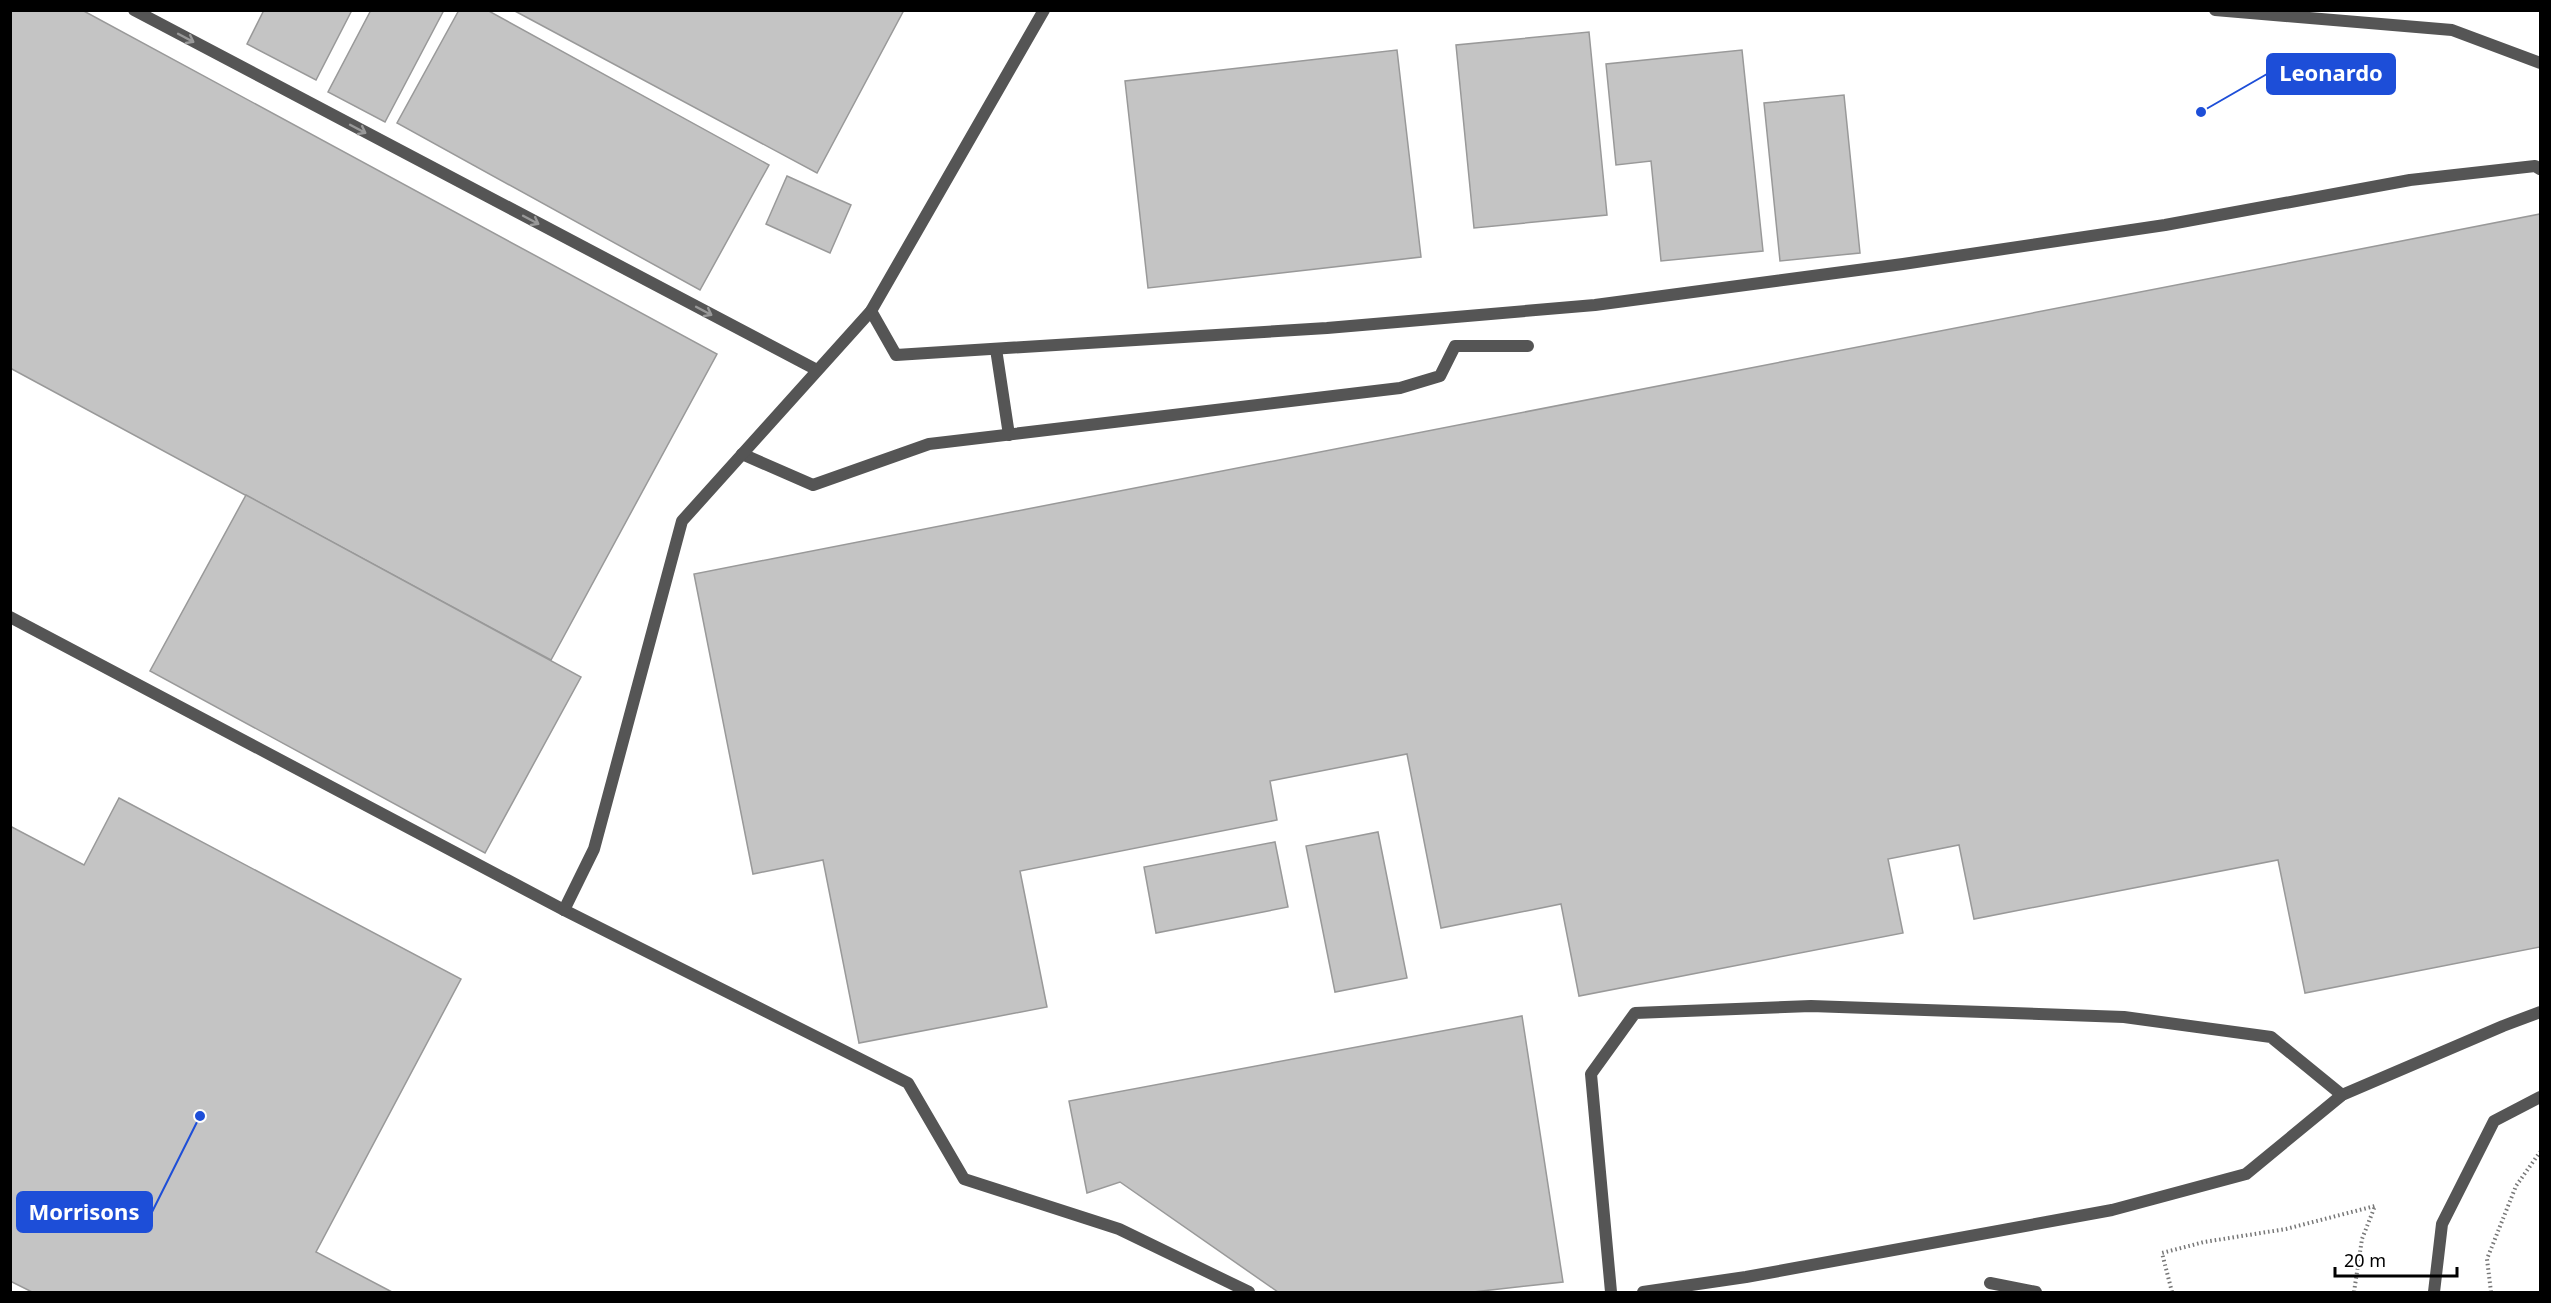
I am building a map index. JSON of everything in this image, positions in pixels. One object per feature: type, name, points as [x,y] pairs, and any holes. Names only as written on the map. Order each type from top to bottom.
[{"type":"street","points":[[134,10],[817,370]]},
{"type":"street","points":[[564,910],[594,849],[682,521],[871,311],[1044,10]]},
{"type":"street","points":[[2215,10],[2452,30],[2541,63]]},
{"type":"street","points":[[871,311],[896,355],[1327,328],[1595,305],[2153,226],[2410,180],[2535,166],[2541,169]]},
{"type":"street","points":[[742,454],[813,485],[929,444],[1400,388],[1440,376],[1455,346],[1528,346]]},
{"type":"street","points":[[996,349],[1009,435]]},
{"type":"street","points":[[10,617],[564,910],[908,1083],[964,1179],[1119,1229],[1249,1293]]},
{"type":"street","points":[[1611,1293],[1591,1074],[1635,1013],[1811,1006],[2124,1017],[2271,1037],[2342,1095]]},
{"type":"street","points":[[1643,1293],[2112,1210],[2246,1174],[2342,1095],[2541,1012]]},
{"type":"street","points":[[2434,1293],[2442,1224],[2494,1121],[2541,1097]]},
{"type":"street","points":[[1990,1283],[2036,1293]]},
{"type":"path","points":[[2491,1293],[2487,1259],[2516,1186],[2541,1152]]},
{"type":"path","points":[[2172,1293],[2162,1253],[2204,1242],[2286,1229],[2375,1206],[2362,1239],[2354,1293]]},
{"type":"building","points":[[10,10],[82,10],[717,354],[551,660],[10,368]]},
{"type":"building","points":[[264,10],[352,10],[316,80],[247,44]]},
{"type":"building","points":[[371,10],[444,10],[385,122],[328,92]]},
{"type":"building","points":[[459,10],[487,10],[769,165],[700,290],[397,123]]},
{"type":"building","points":[[513,10],[904,10],[817,173]]},
{"type":"building","points":[[1589,32],[1607,215],[1474,228],[1456,45]]},
{"type":"building","points":[[1397,50],[1421,257],[1148,288],[1125,81]]},
{"type":"building","points":[[1742,50],[1763,251],[1661,261],[1651,161],[1616,165],[1606,64]]},
{"type":"building","points":[[1844,95],[1860,253],[1780,261],[1764,103]]},
{"type":"building","points":[[787,176],[851,205],[830,253],[766,224]]},
{"type":"building","points":[[2540,214],[2540,947],[2305,993],[2278,860],[1974,919],[1959,845],[1888,859],[1903,933],[1579,996],[1561,904],[1441,928],[1407,754],[1270,781],[1277,820],[1020,871],[1047,1007],[859,1043],[823,860],[753,874],[694,574]]},
{"type":"building","points":[[246,495],[581,677],[485,853],[150,671]]},
{"type":"building","points":[[119,798],[461,979],[316,1252],[392,1292],[32,1292],[10,1281],[10,826],[84,865]]},
{"type":"building","points":[[1378,832],[1407,978],[1335,992],[1306,846]]},
{"type":"building","points":[[1275,842],[1288,907],[1156,933],[1144,867]]},
{"type":"building","points":[[1522,1016],[1563,1282],[1473,1292],[1278,1292],[1120,1182],[1087,1193],[1069,1101]]},
{"type":"place","name":"Leonardo","points":[[2201,112]]},
{"type":"place","name":"Morrisons","points":[[200,1116]]}]
